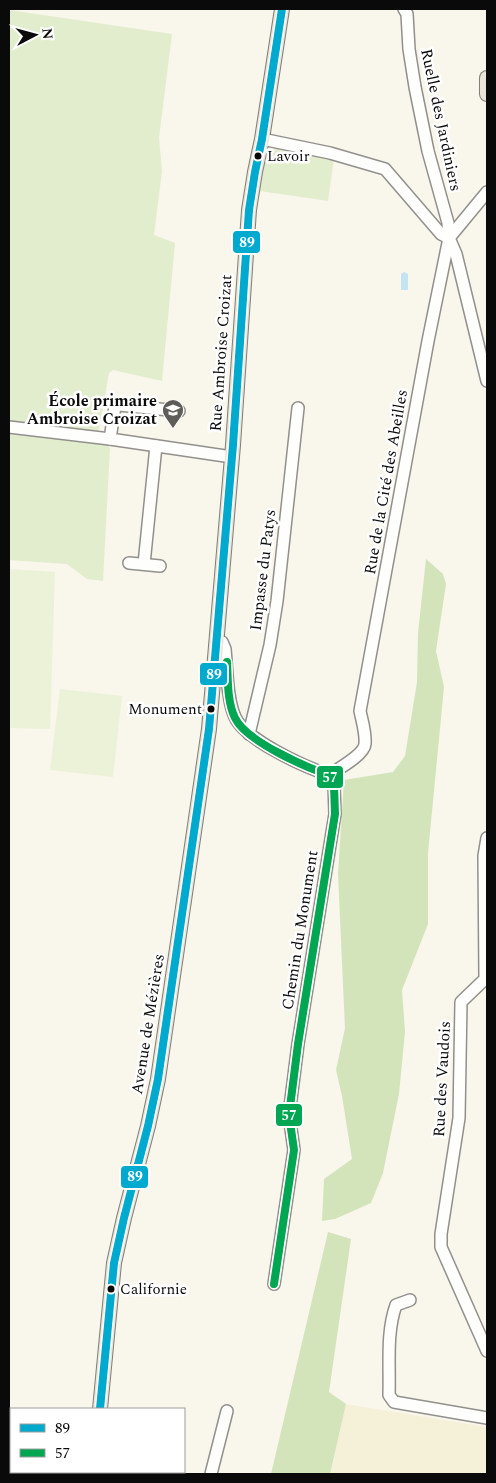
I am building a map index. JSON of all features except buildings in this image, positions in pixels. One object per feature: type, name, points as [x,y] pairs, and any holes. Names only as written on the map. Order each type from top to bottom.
[{"type":"main road","name":"Rue Ambroise Croizat","points":[[217,641],[249,210],[282,9]]},
{"type":"main road","points":[[487,78],[487,94]]},
{"type":"main road","name":"Avenue de Mézières","points":[[100,1408],[114,1263],[158,1079],[209,729],[217,641]]},
{"type":"street","name":"Ruelle des Jardiniers","points":[[404,9],[407,14],[409,49],[415,87],[428,151],[448,223],[449,238]]},
{"type":"street","points":[[262,139],[330,153],[385,169],[441,234],[449,238],[456,254],[487,381]]},
{"type":"street","name":"Rue de la Cité des Abeilles","points":[[329,775],[360,754],[364,749],[365,743],[360,711],[428,341],[449,238],[487,192]]},
{"type":"street","points":[[110,440],[115,406],[119,404],[179,411]]},
{"type":"street","name":"Impasse du Patys","points":[[249,734],[270,645],[277,601],[298,408]]},
{"type":"street","points":[[9,427],[232,457]]},
{"type":"street","points":[[144,564],[156,446]]},
{"type":"street","points":[[129,563],[160,566]]},
{"type":"street","points":[[217,641],[222,642],[225,649],[231,705],[235,718],[242,727],[264,744],[308,768],[329,775]]},
{"type":"street","name":"Chemin du Monument","points":[[274,1284],[294,1150],[289,1115],[298,1044],[335,814],[334,785],[329,775]]},
{"type":"street","name":"Rue des Vaudois","points":[[487,838],[484,856],[486,979],[461,1002],[460,1118],[441,1234],[441,1246],[487,1351]]},
{"type":"street","points":[[410,1300],[396,1306],[392,1318],[390,1330],[389,1395],[394,1402],[487,1418]]},
{"type":"street","points":[[211,1474],[227,1411]]},
{"type":"shaded area","points":[[346,1404],[487,1427],[487,1474],[330,1474]]},
{"type":"green space","points":[[9,10],[172,34],[159,138],[162,171],[154,235],[175,243],[162,381],[113,370],[109,373],[98,434],[110,448],[103,581],[87,579],[67,564],[9,560]]},
{"type":"green space","points":[[267,145],[334,158],[328,201],[260,191]]},
{"type":"green space","points":[[426,559],[443,574],[446,584],[436,651],[444,687],[428,853],[428,924],[402,990],[405,1032],[399,1094],[383,1173],[371,1203],[335,1219],[322,1221],[324,1179],[352,1159],[336,1070],[345,1028],[338,874],[344,780],[393,772],[405,756],[417,682],[418,633]]},
{"type":"green space","points":[[9,569],[55,572],[50,729],[9,728]]},
{"type":"green space","points":[[60,689],[122,696],[113,777],[50,770]]},
{"type":"green space","points":[[328,1232],[351,1239],[329,1392],[346,1404],[330,1474],[271,1474]]},
{"type":"water","points":[[404,272],[408,274],[408,290],[401,290],[401,274]]},
{"type":"transit line","name":"89","points":[[100,1408],[114,1263],[158,1079],[209,729],[233,445],[249,210],[282,9]]},
{"type":"transit line","name":"57","points":[[227,662],[228,690],[232,712],[241,727],[277,752],[329,775],[334,785],[335,814],[298,1044],[289,1115],[294,1150],[274,1284]]},
{"type":"place","name":"Lavoir","points":[[258,156]]},
{"type":"place","name":"École primaire Ambroise Croizat","points":[[173,429]]},
{"type":"place","name":"Monument","points":[[211,709]]},
{"type":"place","name":"Californie","points":[[111,1289]]}]
